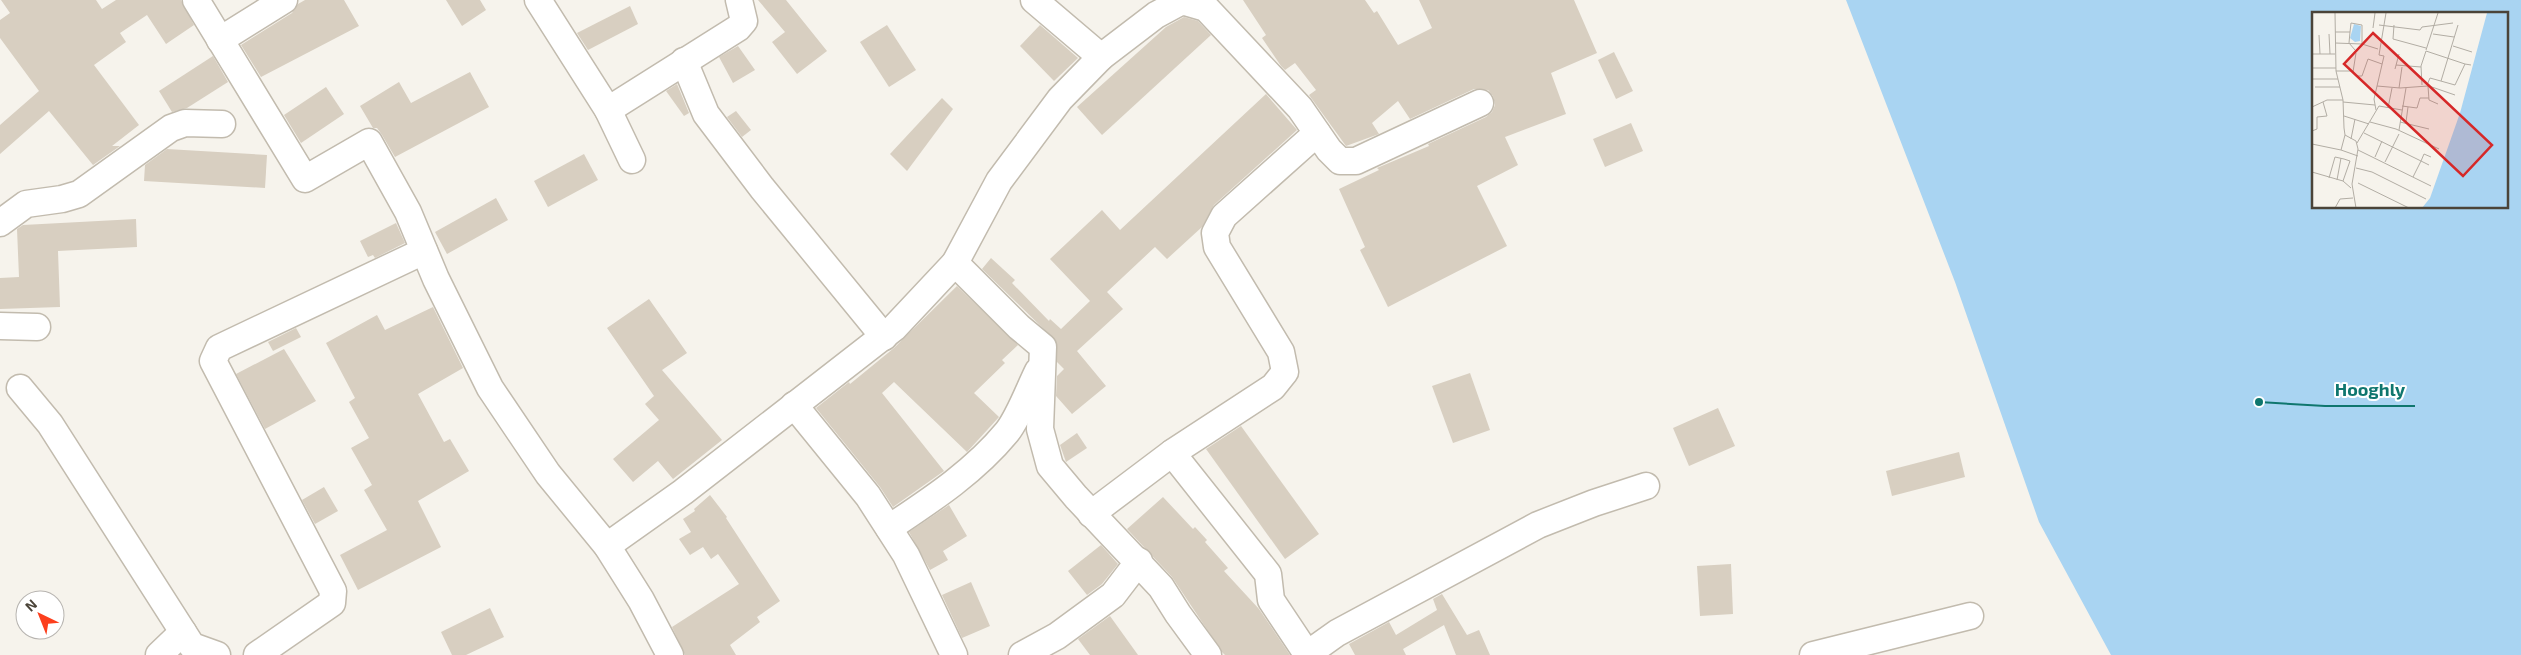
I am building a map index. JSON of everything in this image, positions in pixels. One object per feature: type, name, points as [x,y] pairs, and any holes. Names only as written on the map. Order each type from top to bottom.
[{"type":"street","points":[[196,0],[305,179],[368,142],[408,212],[464,339],[490,388],[548,474],[607,546],[641,600],[670,655]]},
{"type":"street","points":[[220,40],[284,0]]},
{"type":"street","points":[[538,0],[608,110],[632,160]]},
{"type":"street","points":[[608,110],[738,28],[744,21],[739,0]]},
{"type":"street","points":[[1034,0],[1102,57]]},
{"type":"street","points":[[607,546],[683,492],[884,337],[955,263],[999,181],[1024,144],[1060,99],[1155,7],[1183,1],[1206,8],[1300,108],[1340,160],[1356,161],[1480,103]]},
{"type":"street","points":[[684,61],[706,114],[762,188],[884,337]]},
{"type":"street","points":[[0,223],[26,204],[62,199],[79,194],[171,128],[185,123],[222,124]]},
{"type":"street","points":[[1091,514],[1172,453],[1273,386],[1285,372],[1281,352],[1217,247],[1215,233],[1224,216],[1317,132]]},
{"type":"street","points":[[257,655],[332,603],[333,591],[213,361],[219,348],[424,250]]},
{"type":"street","points":[[955,263],[1019,327],[1043,346],[1040,429],[1050,466],[1091,514],[1139,561],[1161,586],[1178,614],[1208,655]]},
{"type":"street","points":[[0,326],[37,327]]},
{"type":"street","points":[[888,528],[942,492],[972,468],[1008,431],[1043,360]]},
{"type":"street","points":[[20,388],[50,424],[192,646],[217,655]]},
{"type":"street","points":[[794,405],[868,496],[906,555],[954,655]]},
{"type":"street","points":[[1172,453],[1268,574],[1271,600],[1306,654],[1337,633],[1538,525],[1594,503],[1646,486]]},
{"type":"street","points":[[1022,655],[1057,636],[1113,595],[1139,561]]},
{"type":"street","points":[[1813,655],[1970,616]]},
{"type":"street","points":[[159,655],[183,632]]},
{"type":"water","points":[[1846,0],[2521,0],[2521,655],[2111,655],[2039,522],[1955,282]]},
{"type":"building","points":[[1,0],[96,0],[102,9],[116,0],[181,0],[194,25],[166,44],[147,15],[120,33],[126,42],[94,65],[139,125],[112,146],[120,146],[93,165],[49,111],[0,154],[0,125],[39,91],[0,38],[0,20],[10,13]]},
{"type":"building","points":[[305,0],[344,0],[359,26],[261,77],[241,45],[292,13],[298,4]]},
{"type":"building","points":[[446,0],[480,0],[486,10],[462,26]]},
{"type":"building","points":[[758,0],[786,0],[827,51],[797,74],[772,42],[785,32]]},
{"type":"building","points":[[1243,0],[1365,0],[1374,13],[1377,11],[1398,45],[1432,28],[1419,0],[1574,0],[1597,53],[1551,73],[1566,114],[1505,137],[1518,165],[1477,186],[1507,246],[1388,307],[1360,250],[1365,247],[1339,189],[1379,170],[1377,168],[1429,146],[1428,144],[1486,117],[1492,112],[1495,105],[1493,96],[1488,90],[1474,89],[1410,119],[1398,101],[1372,123],[1379,134],[1346,146],[1309,95],[1316,90],[1295,63],[1285,70],[1281,66],[1262,38],[1266,35]]},
{"type":"building","points":[[630,6],[638,24],[588,50],[577,33]]},
{"type":"building","points":[[1184,17],[1198,21],[1211,35],[1102,135],[1077,107],[1166,27]]},
{"type":"building","points":[[887,25],[916,70],[889,87],[860,42]]},
{"type":"building","points":[[1040,25],[1078,58],[1054,81],[1020,46]]},
{"type":"building","points":[[738,46],[755,70],[733,83],[719,57]]},
{"type":"building","points":[[1614,52],[1633,91],[1616,99],[1598,60]]},
{"type":"building","points":[[213,56],[228,82],[187,108],[172,112],[159,91]]},
{"type":"building","points":[[470,72],[489,107],[395,157],[377,128],[373,128],[360,106],[399,82],[411,103]]},
{"type":"building","points":[[677,84],[689,113],[684,116],[666,91]]},
{"type":"building","points":[[326,87],[344,114],[301,143],[284,115]]},
{"type":"building","points":[[1266,94],[1297,130],[1214,205],[1202,227],[1167,259],[1155,247],[1107,292],[1123,309],[1077,351],[1106,386],[1072,414],[1056,396],[1057,376],[1064,369],[1057,362],[1056,341],[982,269],[991,258],[1015,280],[1012,283],[1049,321],[1050,319],[1061,329],[1090,301],[1050,259],[1102,210],[1120,230]]},
{"type":"building","points":[[942,98],[953,109],[907,171],[890,154]]},
{"type":"building","points":[[736,111],[751,130],[742,137],[727,117]]},
{"type":"building","points":[[1631,123],[1643,151],[1605,167],[1593,139]]},
{"type":"building","points":[[167,149],[267,155],[265,188],[144,181],[145,165]]},
{"type":"building","points":[[584,154],[598,180],[548,207],[534,181]]},
{"type":"building","points":[[496,198],[508,220],[447,254],[435,232]]},
{"type":"building","points":[[136,219],[137,247],[58,251],[60,307],[0,309],[0,278],[19,277],[17,229],[23,225]]},
{"type":"building","points":[[396,223],[405,243],[375,258],[373,255],[368,257],[360,241]]},
{"type":"building","points":[[957,286],[1018,345],[1002,360],[1005,363],[974,393],[999,417],[967,452],[894,382],[882,393],[944,471],[893,507],[880,487],[816,408],[849,382],[850,384],[894,348]]},
{"type":"building","points":[[649,299],[687,353],[662,370],[722,440],[673,479],[658,461],[633,482],[613,459],[659,420],[645,404],[654,396],[607,328]]},
{"type":"building","points":[[433,307],[463,368],[418,394],[444,442],[450,439],[469,471],[418,501],[441,547],[358,590],[340,555],[387,530],[364,490],[372,485],[351,448],[369,438],[349,402],[355,398],[326,343],[377,315],[385,330]]},
{"type":"building","points":[[296,328],[301,337],[273,351],[268,342]]},
{"type":"building","points":[[284,349],[316,401],[265,429],[236,374]]},
{"type":"building","points":[[1470,373],[1490,430],[1453,443],[1432,386]]},
{"type":"building","points":[[1718,408],[1735,446],[1689,466],[1673,428]]},
{"type":"building","points":[[1241,426],[1319,534],[1285,559],[1206,449]]},
{"type":"building","points":[[1077,433],[1087,448],[1066,462],[1060,445]]},
{"type":"building","points":[[1959,452],[1965,477],[1892,496],[1886,471]]},
{"type":"building","points":[[324,487],[338,511],[315,524],[302,500]]},
{"type":"building","points":[[710,495],[727,517],[780,601],[757,617],[760,622],[730,645],[736,655],[685,655],[672,627],[739,584],[718,554],[711,559],[703,547],[690,555],[679,539],[691,532],[683,519],[695,511],[694,509]]},
{"type":"building","points":[[1163,497],[1193,529],[1195,527],[1207,540],[1205,542],[1228,568],[1224,571],[1259,609],[1290,655],[1225,655],[1222,652],[1172,577],[1127,529]]},
{"type":"building","points":[[949,505],[967,536],[943,551],[948,560],[930,570],[909,532]]},
{"type":"building","points":[[1101,545],[1118,564],[1102,584],[1087,595],[1068,571]]},
{"type":"building","points":[[1731,564],[1733,614],[1700,616],[1697,566]]},
{"type":"building","points":[[971,582],[990,626],[962,638],[942,595]]},
{"type":"building","points":[[1442,594],[1467,635],[1479,630],[1490,655],[1456,655],[1444,625],[1403,649],[1406,655],[1355,655],[1349,644],[1389,622],[1396,635],[1437,610],[1433,599]]},
{"type":"building","points":[[490,608],[504,637],[466,655],[452,655],[441,632]]},
{"type":"building","points":[[1110,616],[1138,655],[1090,655],[1078,639]]},
{"type":"place","name":"Hooghly","points":[[2259,402]]}]
